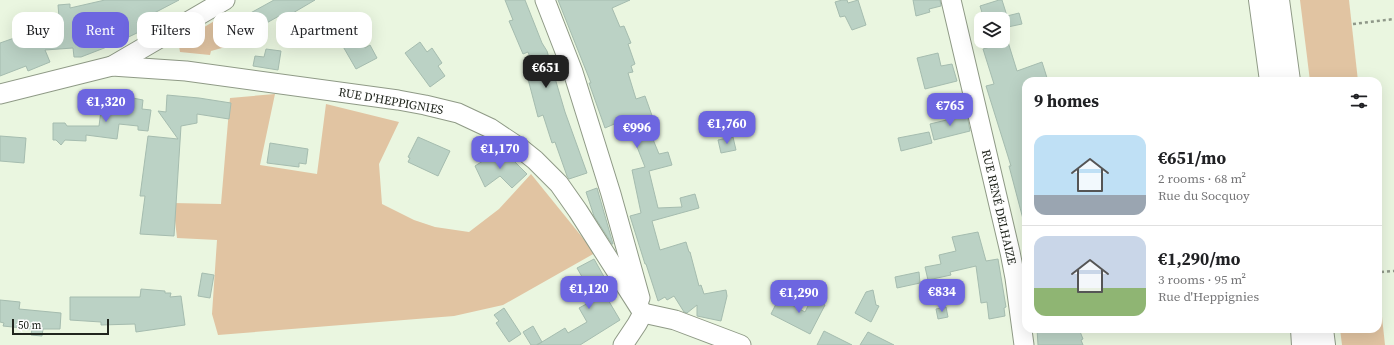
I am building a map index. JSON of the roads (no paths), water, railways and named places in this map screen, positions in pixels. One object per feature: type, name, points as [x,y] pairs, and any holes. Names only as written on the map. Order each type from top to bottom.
[{"type":"highway","points":[[1260,0],[1270,77]]},
{"type":"highway","points":[[1278,0],[1288,77]]},
{"type":"highway","points":[[1302,333],[1304,345]]},
{"type":"highway","points":[[1322,333],[1324,345]]},
{"type":"street","points":[[0,94],[112,66],[225,0]]},
{"type":"street","points":[[545,0],[573,72],[611,194],[641,300],[643,313],[623,345]]},
{"type":"street","name":"RUE RENÉ DELHAIZE","points":[[951,0],[1011,259],[1022,330]]},
{"type":"street","name":"RUE D'HEPPIGNIES","points":[[112,66],[159,68],[228,76],[398,100],[458,113],[495,131],[520,148],[549,173],[559,184],[578,211],[643,313]]},
{"type":"street","points":[[643,313],[675,320],[741,345]]},
{"type":"street","name":"RUE RENÉ DELHAIZE","points":[[1022,333],[1024,345]]}]
